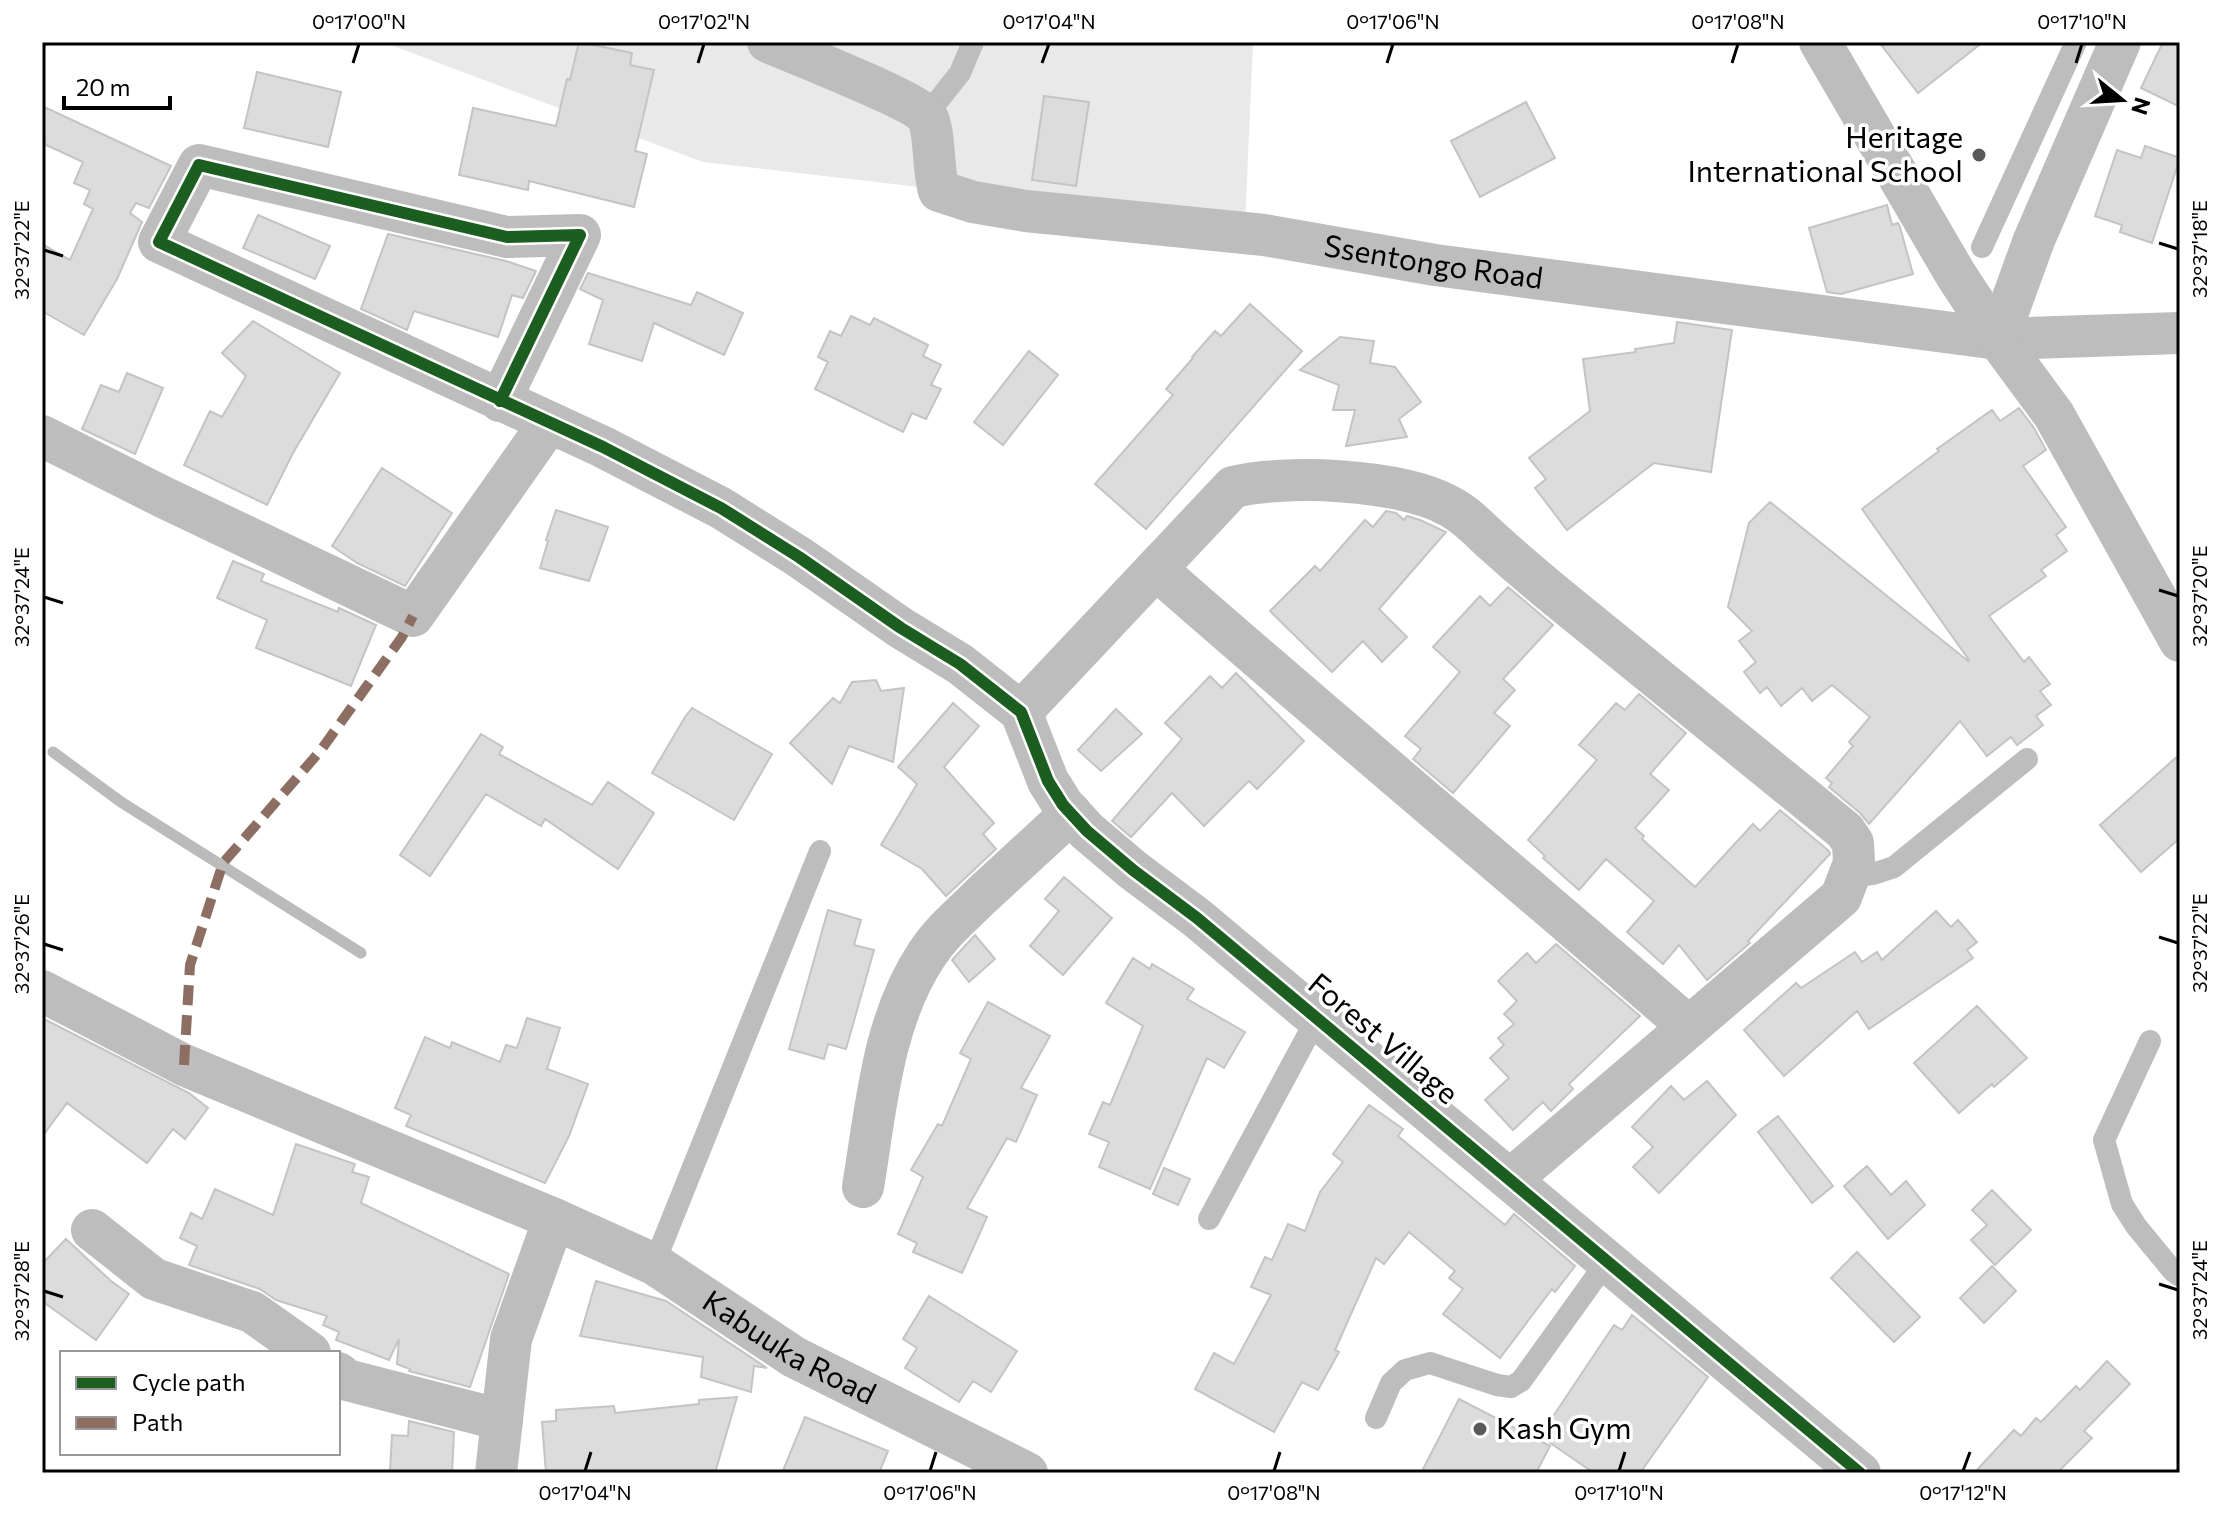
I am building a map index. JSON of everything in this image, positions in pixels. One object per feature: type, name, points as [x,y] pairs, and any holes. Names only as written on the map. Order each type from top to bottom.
[{"type":"street","points":[[768,42],[897,98],[926,116]]},
{"type":"street","points":[[1820,42],[1956,275],[2054,415],[2180,641]]},
{"type":"street","points":[[1998,339],[2034,240],[2120,42]]},
{"type":"street","name":"Ssentongo Road","points":[[926,116],[932,130],[935,179],[939,191],[973,202],[1026,211],[1264,235],[1435,265],[1998,339],[2180,333]]},
{"type":"street","points":[[500,401],[580,235],[507,237],[199,165],[159,242],[500,401],[603,447],[721,508],[960,664],[1021,712],[1233,487],[1277,481],[1379,486],[1424,495],[1463,516],[1541,584],[1845,831],[1853,843],[1854,863],[1841,897],[1511,1179]]},
{"type":"street","points":[[42,436],[413,616],[549,423]]},
{"type":"street","points":[[1156,569],[1689,1027]]},
{"type":"street","name":"Forest Village","points":[[1021,712],[1048,781],[1087,831],[1197,918],[1860,1473]]},
{"type":"street","points":[[863,1187],[881,1078],[896,1018],[919,968],[948,926],[1071,813]]},
{"type":"street","name":"Kabuuka Road","points":[[42,991],[184,1065],[554,1219],[654,1264],[794,1357],[1027,1473]]},
{"type":"street","points":[[496,1473],[511,1339],[554,1219]]},
{"type":"street","points":[[92,1230],[154,1279],[252,1312],[307,1351]]},
{"type":"street","points":[[340,1375],[347,1380],[502,1420]]},
{"type":"lane","points":[[926,116],[960,73],[973,42]]},
{"type":"lane","points":[[1982,247],[2076,42]]},
{"type":"lane","points":[[1849,878],[1894,867],[2027,759]]},
{"type":"lane","points":[[654,1264],[820,851]]},
{"type":"lane","points":[[1209,1219],[1317,1018]]},
{"type":"lane","points":[[2150,1041],[2104,1140],[2122,1204],[2136,1226],[2180,1276]]},
{"type":"lane","points":[[1376,1418],[1391,1383],[1405,1370],[1430,1363],[1497,1385],[1511,1387],[1521,1381],[1608,1260]]},
{"type":"shaded area","points":[[383,42],[1253,42],[1245,225],[703,162]]},
{"type":"building","points":[[579,42],[632,53],[630,65],[654,70],[635,151],[647,154],[634,207],[529,181],[528,190],[459,175],[473,108],[556,126]]},
{"type":"building","points":[[1879,42],[1983,42],[1918,93]]},
{"type":"building","points":[[2163,42],[2180,42],[2180,107],[2141,88]]},
{"type":"building","points":[[257,72],[341,92],[328,147],[244,128]]},
{"type":"building","points":[[1044,96],[1089,102],[1076,186],[1032,180]]},
{"type":"building","points":[[1526,102],[1555,158],[1480,197],[1451,141]]},
{"type":"building","points":[[42,106],[171,166],[149,208],[136,203],[130,213],[142,222],[117,279],[84,335],[42,311],[42,244],[70,260],[93,209],[84,204],[90,190],[74,183],[83,162],[42,143]]},
{"type":"building","points":[[2145,146],[2180,158],[2152,243],[2120,232],[2122,225],[2095,216],[2117,150],[2141,158]]},
{"type":"building","points":[[1887,205],[1892,225],[1898,223],[1900,227],[1913,274],[1841,294],[1827,292],[1809,228]]},
{"type":"building","points":[[258,215],[330,246],[315,279],[243,248]]},
{"type":"building","points":[[388,234],[506,261],[536,271],[523,298],[512,295],[498,337],[414,311],[407,330],[361,309]]},
{"type":"building","points":[[588,273],[691,305],[697,292],[743,313],[724,355],[654,323],[642,361],[589,344],[603,300],[580,289]]},
{"type":"building","points":[[1250,304],[1302,351],[1146,529],[1095,484],[1173,395],[1166,389],[1192,357],[1215,331],[1221,336]]},
{"type":"building","points":[[851,316],[870,325],[874,318],[928,345],[923,356],[941,365],[931,385],[941,389],[926,419],[912,413],[903,432],[815,389],[828,362],[818,357],[830,331],[841,336]]},
{"type":"building","points":[[253,321],[340,373],[293,453],[267,505],[184,465],[210,411],[222,417],[246,376],[222,353]]},
{"type":"building","points":[[1677,322],[1732,330],[1711,472],[1654,463],[1567,530],[1535,488],[1546,479],[1529,458],[1590,411],[1583,359],[1674,343]]},
{"type":"building","points":[[1340,337],[1374,341],[1370,363],[1395,367],[1421,402],[1399,419],[1407,437],[1346,446],[1355,410],[1333,410],[1339,385],[1300,370]]},
{"type":"building","points":[[1029,351],[1058,375],[1003,445],[974,422]]},
{"type":"building","points":[[127,373],[163,388],[135,454],[82,429],[101,385],[119,392]]},
{"type":"building","points":[[2019,408],[2046,450],[2023,466],[2066,527],[2056,535],[2067,551],[2041,570],[2046,576],[1989,616],[2024,662],[2029,657],[2050,684],[2040,691],[2051,705],[2036,716],[2043,725],[2017,745],[2011,737],[1987,756],[1960,721],[1869,824],[1829,787],[1832,783],[1826,778],[1853,746],[1849,742],[1870,717],[1832,685],[1812,701],[1802,688],[1781,706],[1767,687],[1760,693],[1744,672],[1756,662],[1739,641],[1752,631],[1728,607],[1749,523],[1770,502],[1968,661],[1862,509],[1992,410],[2000,421]]},
{"type":"building","points":[[382,468],[452,513],[405,586],[357,563],[332,546]]},
{"type":"building","points":[[556,510],[608,527],[589,581],[540,568]]},
{"type":"building","points":[[1386,511],[1396,513],[1404,520],[1407,516],[1420,520],[1446,532],[1379,609],[1407,637],[1382,662],[1363,641],[1332,672],[1270,611],[1315,566],[1320,571],[1365,520],[1373,527]]},
{"type":"building","points":[[233,561],[264,574],[261,581],[338,612],[339,608],[376,625],[351,686],[256,648],[267,620],[217,598]]},
{"type":"building","points":[[1508,587],[1553,625],[1503,679],[1515,690],[1494,713],[1510,726],[1453,793],[1413,759],[1421,749],[1405,736],[1460,672],[1433,647],[1480,596],[1490,606]]},
{"type":"building","points":[[1236,673],[1304,741],[1257,789],[1249,781],[1204,826],[1172,793],[1131,837],[1112,821],[1182,739],[1165,723],[1210,676],[1222,688]]},
{"type":"building","points":[[876,680],[881,691],[904,688],[893,762],[849,746],[832,784],[790,743],[833,698],[840,703],[852,682]]},
{"type":"building","points":[[1639,694],[1686,733],[1650,774],[1669,790],[1635,828],[1644,836],[1642,839],[1695,887],[1753,824],[1760,831],[1780,810],[1830,854],[1748,941],[1750,943],[1707,980],[1679,945],[1663,964],[1627,932],[1654,901],[1606,859],[1579,890],[1528,840],[1597,760],[1579,745],[1616,703],[1625,710]]},
{"type":"building","points":[[953,703],[979,726],[944,767],[994,823],[983,834],[996,849],[946,896],[922,869],[881,845],[917,784],[898,767]]},
{"type":"building","points":[[692,708],[772,754],[734,820],[652,773]]},
{"type":"building","points":[[1116,709],[1142,734],[1101,771],[1078,750]]},
{"type":"building","points":[[481,734],[503,747],[499,754],[592,805],[608,782],[654,813],[618,869],[545,819],[541,826],[486,794],[430,876],[400,855]]},
{"type":"building","points":[[2180,754],[2180,838],[2141,872],[2100,825]]},
{"type":"building","points":[[1064,877],[1112,918],[1063,975],[1030,946],[1059,911],[1045,899]]},
{"type":"building","points":[[828,910],[861,920],[854,945],[874,950],[846,1049],[828,1044],[824,1059],[789,1049]]},
{"type":"building","points":[[1936,911],[1951,927],[1958,920],[1977,942],[1967,950],[1973,958],[1869,1029],[1857,1011],[1784,1076],[1744,1030],[1796,983],[1801,988],[1855,952],[1862,962],[1877,952],[1882,960]]},
{"type":"building","points":[[975,935],[995,959],[969,982],[952,960]]},
{"type":"building","points":[[1556,944],[1640,1016],[1569,1084],[1573,1089],[1551,1111],[1543,1102],[1513,1130],[1485,1100],[1509,1078],[1490,1058],[1504,1045],[1498,1038],[1514,1024],[1504,1014],[1517,1001],[1498,981],[1527,953],[1536,963]]},
{"type":"building","points":[[1133,958],[1150,969],[1152,964],[1194,989],[1187,999],[1245,1032],[1224,1068],[1207,1058],[1150,1189],[1099,1167],[1109,1142],[1089,1134],[1103,1102],[1110,1105],[1143,1026],[1106,1003]]},
{"type":"building","points":[[988,1002],[1050,1036],[1021,1088],[1037,1095],[1016,1142],[1007,1138],[967,1208],[987,1217],[962,1273],[913,1252],[917,1243],[898,1234],[923,1177],[911,1170],[938,1124],[942,1126],[971,1059],[960,1053]]},
{"type":"building","points":[[1977,1006],[2027,1058],[1959,1113],[1914,1063]]},
{"type":"building","points":[[42,1018],[189,1093],[208,1108],[185,1139],[173,1129],[147,1163],[67,1103],[42,1137]]},
{"type":"building","points":[[527,1018],[560,1028],[547,1069],[588,1084],[569,1136],[545,1183],[406,1126],[411,1115],[395,1108],[425,1037],[450,1048],[452,1042],[500,1062],[506,1045],[517,1048]]},
{"type":"building","points":[[1707,1081],[1736,1115],[1659,1193],[1633,1167],[1653,1147],[1632,1127],[1671,1086],[1684,1100]]},
{"type":"building","points":[[1369,1105],[1403,1129],[1398,1136],[1505,1225],[1514,1214],[1575,1266],[1555,1292],[1552,1289],[1500,1358],[1443,1314],[1463,1289],[1449,1278],[1455,1271],[1409,1232],[1384,1264],[1376,1258],[1335,1350],[1339,1352],[1318,1390],[1302,1382],[1274,1432],[1195,1389],[1214,1353],[1234,1364],[1271,1295],[1251,1287],[1265,1257],[1272,1260],[1288,1224],[1305,1231],[1320,1192],[1343,1162],[1333,1154]]},
{"type":"building","points":[[1778,1116],[1833,1186],[1812,1203],[1758,1132]]},
{"type":"building","points":[[296,1144],[355,1164],[352,1172],[369,1177],[361,1203],[509,1274],[470,1387],[409,1371],[397,1364],[399,1339],[389,1360],[336,1340],[339,1332],[323,1325],[327,1316],[276,1300],[260,1289],[189,1265],[197,1246],[180,1238],[191,1213],[202,1219],[215,1189],[273,1215]]},
{"type":"building","points":[[1867,1166],[1891,1195],[1906,1181],[1925,1205],[1888,1239],[1844,1186]]},
{"type":"building","points":[[1164,1168],[1190,1179],[1178,1205],[1153,1194]]},
{"type":"building","points":[[1992,1190],[2031,1230],[1995,1265],[1971,1240],[1987,1225],[1972,1210]]},
{"type":"building","points":[[66,1239],[129,1294],[96,1340],[42,1301],[42,1264]]},
{"type":"building","points":[[1857,1252],[1920,1317],[1894,1342],[1831,1278]]},
{"type":"building","points":[[1992,1266],[2016,1291],[1984,1323],[1960,1298]]},
{"type":"building","points":[[596,1281],[666,1301],[767,1368],[754,1366],[751,1392],[701,1377],[703,1357],[580,1336]]},
{"type":"building","points":[[929,1296],[1017,1351],[991,1392],[973,1381],[959,1402],[905,1368],[917,1348],[903,1339]]},
{"type":"building","points":[[1632,1315],[1708,1377],[1640,1473],[1594,1473],[1540,1436],[1614,1325],[1622,1330]]},
{"type":"building","points":[[2107,1361],[2130,1384],[2084,1431],[2092,1438],[2057,1473],[1974,1473],[2014,1430],[2021,1436],[2036,1418],[2041,1422],[2076,1386],[2080,1390]]},
{"type":"building","points":[[737,1397],[715,1473],[546,1473],[542,1422],[556,1421],[556,1410],[614,1406],[615,1413]]},
{"type":"building","name":"Kash Gym","points":[[1459,1399],[1550,1446],[1536,1473],[1421,1473]]},
{"type":"building","points":[[805,1417],[888,1451],[879,1473],[782,1473]]},
{"type":"building","points":[[409,1421],[454,1432],[452,1473],[390,1471],[392,1435],[408,1436]]},
{"type":"waterway","points":[[53,752],[121,802],[361,953]]},
{"type":"marked path","points":[[184,1065],[190,965],[223,863],[321,750],[402,637],[413,616]]},
{"type":"cycle path","points":[[500,401],[580,235],[507,237],[199,165],[159,242],[603,447],[721,508],[960,664],[1021,712],[1048,781],[1063,805],[1087,831],[1197,918],[1860,1473]]},
{"type":"place","name":"Heritage International School","points":[[1979,155]]},
{"type":"place","name":"Kash Gym","points":[[1480,1429]]}]
